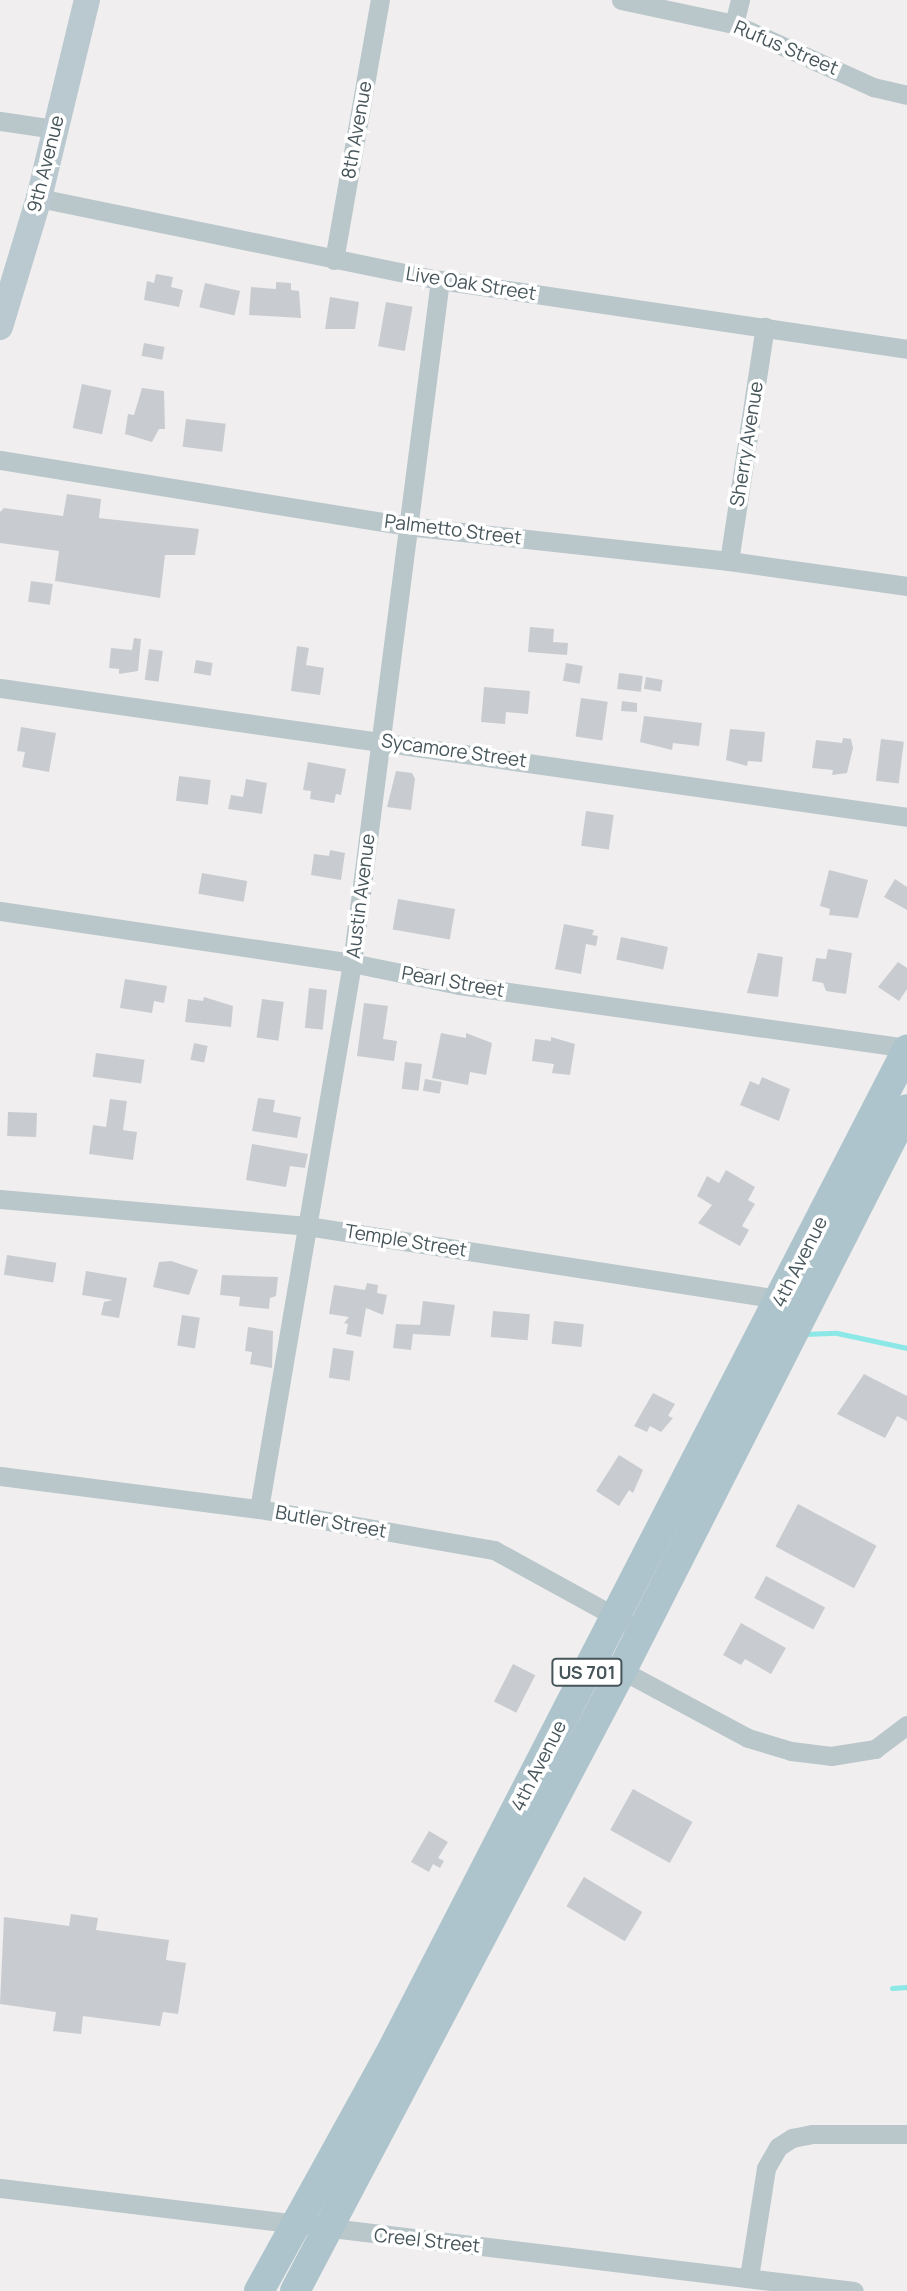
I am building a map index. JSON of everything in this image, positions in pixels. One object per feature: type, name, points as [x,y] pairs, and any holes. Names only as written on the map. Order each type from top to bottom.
[{"type":"main road","name":"4th Avenue","points":[[295,2291],[642,1630],[796,1301],[907,1049]]},
{"type":"main road","name":"4th Avenue","points":[[259,2291],[393,2048],[615,1616],[907,1110]]},
{"type":"street","name":"9th Avenue","points":[[0,327],[39,198],[88,0]]},
{"type":"street","name":"8th Avenue","points":[[334,260],[380,0]]},
{"type":"street","name":"Rufus Street","points":[[621,0],[734,24],[873,87],[907,95]]},
{"type":"street","points":[[734,24],[740,0]]},
{"type":"street","points":[[0,121],[55,129]]},
{"type":"street","name":"Live Oak Street","points":[[39,198],[440,280],[907,349]]},
{"type":"street","name":"Austin Avenue","points":[[260,1509],[352,963],[384,741],[407,526],[440,280]]},
{"type":"street","name":"Sherry Avenue","points":[[729,561],[765,327]]},
{"type":"street","name":"Palmetto Street","points":[[0,460],[407,526],[729,561],[907,586]]},
{"type":"street","name":"Sycamore Street","points":[[0,688],[907,817]]},
{"type":"street","name":"Pearl Street","points":[[0,911],[352,963],[459,985],[907,1049]]},
{"type":"street","name":"Temple Street","points":[[0,1199],[307,1226],[796,1301]]},
{"type":"street","name":"Butler Street","points":[[0,1476],[260,1509],[494,1550],[642,1630]]},
{"type":"street","points":[[595,1657],[748,1738],[791,1751],[831,1756],[875,1749],[907,1725]]},
{"type":"street","points":[[749,2277],[766,2168],[778,2147],[792,2138],[812,2134],[907,2134]]},
{"type":"street","name":"Creel Street","points":[[0,2188],[293,2226],[854,2291]]},
{"type":"building","points":[[156,274],[173,277],[171,287],[183,290],[179,307],[144,300],[147,281],[154,283]]},
{"type":"building","points":[[276,282],[291,283],[291,290],[299,291],[301,318],[249,315],[251,287],[276,289]]},
{"type":"building","points":[[205,283],[240,291],[234,315],[199,307]]},
{"type":"building","points":[[330,297],[359,302],[355,329],[325,329]]},
{"type":"building","points":[[386,302],[413,307],[405,351],[378,346]]},
{"type":"building","points":[[144,343],[165,347],[162,360],[142,356]]},
{"type":"building","points":[[82,384],[111,390],[102,434],[73,428]]},
{"type":"building","points":[[142,388],[164,391],[165,429],[159,429],[152,442],[125,434],[128,414],[134,415]]},
{"type":"building","points":[[186,419],[226,424],[222,452],[183,447]]},
{"type":"building","points":[[67,494],[101,499],[99,518],[199,529],[195,555],[165,555],[160,598],[55,581],[59,551],[0,543],[0,512],[4,508],[63,516]]},
{"type":"building","points":[[31,581],[53,584],[50,605],[28,602]]},
{"type":"building","points":[[530,627],[554,629],[553,642],[568,643],[567,655],[528,652]]},
{"type":"building","points":[[134,638],[141,639],[138,671],[119,674],[119,669],[109,668],[111,648],[132,650]]},
{"type":"building","points":[[297,646],[309,648],[306,665],[324,668],[320,695],[291,691]]},
{"type":"building","points":[[149,649],[163,651],[159,682],[145,680]]},
{"type":"building","points":[[196,660],[213,663],[210,676],[194,673]]},
{"type":"building","points":[[566,663],[583,666],[580,684],[563,681]]},
{"type":"building","points":[[619,673],[643,676],[641,692],[617,689]]},
{"type":"building","points":[[646,677],[663,680],[661,692],[644,689]]},
{"type":"building","points":[[484,687],[530,691],[528,714],[506,712],[505,724],[481,722]]},
{"type":"building","points":[[581,698],[608,702],[602,740],[576,737]]},
{"type":"building","points":[[622,701],[637,703],[637,712],[621,711]]},
{"type":"building","points":[[644,716],[702,723],[699,746],[673,743],[672,750],[640,742]]},
{"type":"building","points":[[21,727],[56,733],[49,772],[22,767],[25,752],[17,751]]},
{"type":"building","points":[[730,729],[765,732],[762,762],[748,761],[747,766],[726,760]]},
{"type":"building","points":[[843,738],[851,739],[853,748],[847,773],[832,775],[833,770],[812,768],[816,740],[842,743]]},
{"type":"building","points":[[881,739],[904,742],[899,783],[876,781]]},
{"type":"building","points":[[308,762],[346,769],[341,795],[336,794],[334,803],[310,799],[311,791],[303,790]]},
{"type":"building","points":[[396,771],[412,773],[415,779],[411,810],[387,807]]},
{"type":"building","points":[[179,776],[211,780],[208,805],[176,801]]},
{"type":"building","points":[[246,779],[267,783],[262,814],[228,809],[231,795],[243,797]]},
{"type":"building","points":[[586,811],[614,815],[609,850],[581,846]]},
{"type":"building","points":[[330,850],[345,853],[341,880],[311,875],[314,854],[329,856]]},
{"type":"building","points":[[829,870],[868,880],[858,918],[829,915],[830,909],[820,906]]},
{"type":"building","points":[[202,873],[247,881],[244,902],[198,894]]},
{"type":"building","points":[[895,879],[907,887],[907,910],[884,897]]},
{"type":"building","points":[[398,899],[455,909],[450,940],[393,930]]},
{"type":"building","points":[[564,924],[594,930],[592,935],[598,936],[596,946],[586,944],[581,974],[555,969]]},
{"type":"building","points":[[621,937],[668,947],[663,969],[616,959]]},
{"type":"building","points":[[828,949],[852,953],[846,994],[826,991],[823,983],[812,981],[816,958],[826,959]]},
{"type":"building","points":[[758,953],[783,957],[778,997],[747,993]]},
{"type":"building","points":[[898,962],[907,968],[907,989],[899,1001],[878,987]]},
{"type":"building","points":[[125,979],[167,986],[164,1003],[154,1001],[152,1013],[120,1008]]},
{"type":"building","points":[[309,988],[327,990],[323,1030],[305,1028]]},
{"type":"building","points":[[204,997],[233,1006],[231,1027],[185,1022],[188,999],[203,1001]]},
{"type":"building","points":[[262,999],[284,1002],[278,1041],[257,1038]]},
{"type":"building","points":[[364,1003],[388,1006],[383,1039],[397,1041],[394,1061],[357,1056]]},
{"type":"building","points":[[441,1033],[466,1038],[466,1033],[492,1043],[486,1075],[470,1072],[468,1085],[432,1078]]},
{"type":"building","points":[[551,1037],[575,1044],[570,1075],[552,1073],[554,1064],[532,1061],[535,1039],[551,1041]]},
{"type":"building","points":[[194,1043],[208,1046],[204,1063],[190,1060]]},
{"type":"building","points":[[96,1053],[145,1060],[141,1084],[93,1077]]},
{"type":"building","points":[[405,1062],[422,1064],[419,1091],[402,1089]]},
{"type":"building","points":[[762,1077],[790,1089],[779,1121],[740,1105],[750,1081],[759,1085]]},
{"type":"building","points":[[425,1079],[442,1082],[440,1094],[423,1091]]},
{"type":"building","points":[[258,1098],[275,1100],[273,1112],[301,1117],[297,1138],[252,1131]]},
{"type":"building","points":[[110,1099],[127,1101],[123,1130],[137,1132],[133,1160],[89,1154],[93,1125],[106,1127]]},
{"type":"building","points":[[8,1112],[37,1113],[36,1137],[7,1136]]},
{"type":"building","points":[[252,1144],[308,1154],[305,1168],[290,1166],[286,1187],[246,1180]]},
{"type":"building","points":[[726,1170],[755,1187],[748,1200],[755,1204],[742,1226],[749,1230],[740,1246],[698,1223],[712,1205],[697,1196],[707,1176],[719,1183]]},
{"type":"building","points":[[7,1255],[56,1263],[53,1283],[4,1275]]},
{"type":"building","points":[[171,1261],[198,1270],[189,1295],[153,1287],[159,1262]]},
{"type":"building","points":[[86,1271],[127,1278],[119,1318],[101,1315],[104,1302],[113,1300],[82,1295]]},
{"type":"building","points":[[222,1275],[278,1277],[276,1296],[270,1298],[269,1309],[239,1306],[240,1297],[220,1295]]},
{"type":"building","points":[[367,1283],[378,1285],[377,1293],[387,1295],[383,1315],[366,1308],[361,1337],[346,1334],[348,1324],[344,1323],[349,1317],[329,1314],[334,1285],[365,1290]]},
{"type":"building","points":[[423,1301],[455,1305],[450,1336],[413,1334],[411,1350],[393,1348],[396,1324],[420,1325]]},
{"type":"building","points":[[493,1311],[530,1314],[528,1340],[491,1337]]},
{"type":"building","points":[[182,1315],[200,1318],[195,1348],[177,1346]]},
{"type":"building","points":[[554,1321],[584,1324],[581,1347],[552,1344]]},
{"type":"building","points":[[248,1327],[273,1331],[272,1368],[250,1364],[252,1352],[245,1351]]},
{"type":"building","points":[[333,1348],[354,1351],[350,1381],[329,1378]]},
{"type":"building","points":[[864,1374],[907,1396],[907,1421],[897,1416],[885,1438],[837,1414]]},
{"type":"building","points":[[653,1393],[675,1404],[668,1416],[673,1418],[661,1432],[650,1426],[647,1432],[634,1426]]},
{"type":"building","points":[[619,1455],[643,1470],[633,1493],[629,1490],[619,1506],[596,1491]]},
{"type":"building","points":[[798,1504],[877,1546],[854,1588],[775,1546]]},
{"type":"building","points":[[766,1576],[825,1607],[813,1630],[754,1598]]},
{"type":"building","points":[[741,1623],[786,1648],[771,1674],[745,1659],[741,1665],[723,1655]]},
{"type":"building","points":[[513,1664],[535,1675],[516,1713],[494,1701]]},
{"type":"building","points":[[633,1789],[692,1822],[670,1863],[610,1830]]},
{"type":"building","points":[[429,1831],[448,1842],[438,1858],[444,1861],[440,1868],[433,1864],[429,1872],[411,1862]]},
{"type":"building","points":[[584,1877],[642,1912],[625,1941],[566,1906]]},
{"type":"building","points":[[71,1914],[98,1918],[96,1930],[169,1940],[166,1960],[186,1963],[178,2014],[163,2012],[160,2026],[83,2016],[81,2034],[53,2031],[56,2012],[0,2004],[4,1917],[69,1926]]},
{"type":"waterway","points":[[804,1334],[837,1333],[907,1348]]},
{"type":"waterway","points":[[892,1988],[907,1987]]}]
